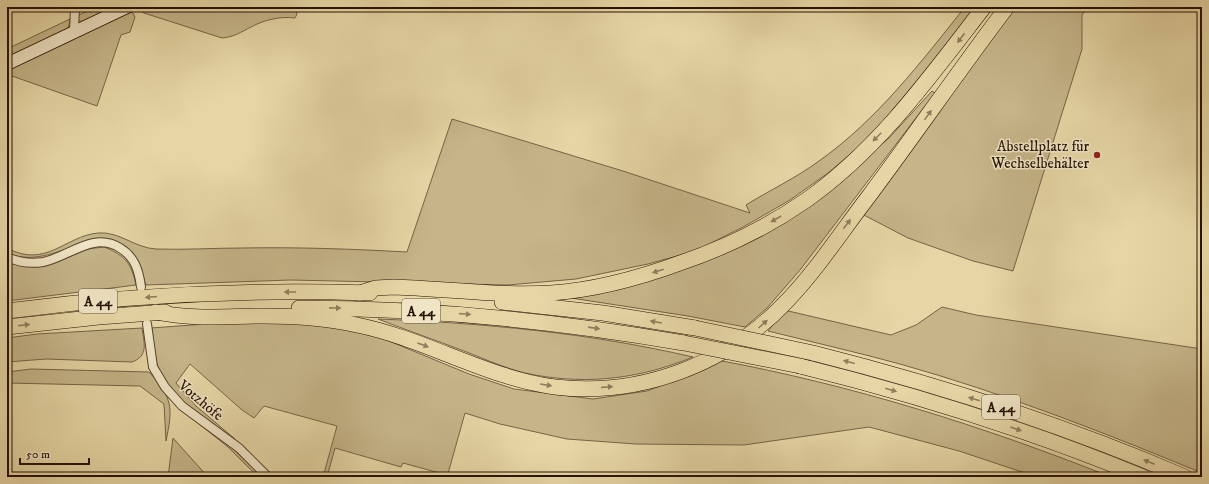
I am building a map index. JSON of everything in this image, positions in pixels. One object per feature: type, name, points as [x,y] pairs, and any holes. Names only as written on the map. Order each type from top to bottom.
[{"type":"highway","points":[[360,293],[376,288],[394,287],[516,293],[559,292],[637,277],[688,261],[734,242],[805,201],[854,160],[912,100],[984,7]]},
{"type":"highway","points":[[156,312],[184,318],[294,316],[356,324],[394,334],[512,378],[558,387],[591,388],[623,386],[653,380],[679,372],[709,360],[744,339],[786,302],[839,235],[1007,7]]},
{"type":"highway","name":"A 44","points":[[7,311],[84,302],[183,295],[281,292],[360,293],[520,303],[604,313],[695,328],[812,353],[914,380],[997,406],[1094,441],[1185,477]]},
{"type":"highway","name":"A 44","points":[[7,327],[156,312],[272,308],[402,310],[544,322],[684,343],[800,366],[878,386],[962,411],[1063,446],[1143,477]]},
{"type":"street","points":[[74,32],[75,7]]},
{"type":"street","points":[[7,64],[127,7]]},
{"type":"street","points":[[7,257],[23,262],[43,262],[88,244],[100,241],[109,242],[122,249],[133,260],[138,271],[141,287]]},
{"type":"street","name":"Votzhöfe","points":[[146,324],[153,367],[165,387],[182,406],[238,448],[268,477]]},
{"type":"shaded area","points":[[96,7],[116,7],[83,23],[75,17]]},
{"type":"shaded area","points":[[142,7],[296,7],[297,14],[295,18],[278,18],[267,21],[234,35],[222,38],[144,13],[141,11]]},
{"type":"shaded area","points":[[965,7],[980,7],[869,138],[828,173],[790,200],[745,226],[695,251],[648,264],[576,279],[508,285],[291,280],[146,285],[133,257],[119,243],[103,239],[86,242],[48,255],[28,257],[7,253],[7,248],[21,254],[33,255],[44,253],[55,250],[86,235],[98,233],[106,233],[141,246],[156,249],[284,248],[407,252],[452,119],[623,171],[750,213],[746,205],[819,161],[840,145],[879,109],[915,69]]},
{"type":"shaded area","points":[[1014,7],[1088,7],[1082,15],[1082,49],[1013,271],[973,261],[908,238],[860,213]]},
{"type":"shaded area","points":[[128,12],[133,13],[135,17],[130,32],[121,35],[97,106],[12,76],[7,79],[7,70]]},
{"type":"shaded area","points":[[70,19],[68,30],[7,59],[7,49]]},
{"type":"shaded area","points":[[932,91],[935,93],[800,270],[767,308],[745,327],[688,316],[558,296],[663,273],[850,171],[889,138]]},
{"type":"shaded area","points":[[104,247],[118,254],[126,261],[132,271],[136,285],[7,301],[7,261],[11,263],[39,266],[59,261],[88,249]]},
{"type":"shaded area","points":[[942,307],[976,315],[1202,349],[1202,473],[1015,400],[900,364],[768,331],[784,310],[891,335],[916,325]]},
{"type":"shaded area","points":[[274,319],[360,329],[469,374],[514,389],[593,399],[647,391],[696,372],[717,360],[818,382],[917,409],[966,424],[1063,458],[1111,477],[1037,477],[959,451],[869,427],[744,445],[636,444],[567,439],[500,424],[465,413],[447,477],[442,477],[443,474],[403,463],[401,467],[335,448],[327,477],[323,477],[337,426],[264,406],[254,418],[242,410],[190,364],[176,383],[196,406],[235,439],[202,418],[181,401],[172,392],[157,365],[151,328]]},
{"type":"shaded area","points":[[378,319],[457,323],[536,330],[576,335],[693,357],[655,370],[616,378],[555,378],[535,375],[508,368]]},
{"type":"shaded area","points":[[142,328],[144,344],[143,353],[132,362],[46,359],[7,362],[7,338],[37,334]]},
{"type":"shaded area","points":[[31,369],[149,372],[163,389],[169,404],[170,420],[166,441],[164,404],[140,386],[7,383],[7,372]]},
{"type":"shaded area","points":[[198,423],[234,449],[264,477],[258,477],[228,447]]},
{"type":"shaded area","points":[[173,438],[208,477],[168,477]]},
{"type":"place","name":"Abstellplatz für Wechselbehälter","points":[[1097,155]]}]
